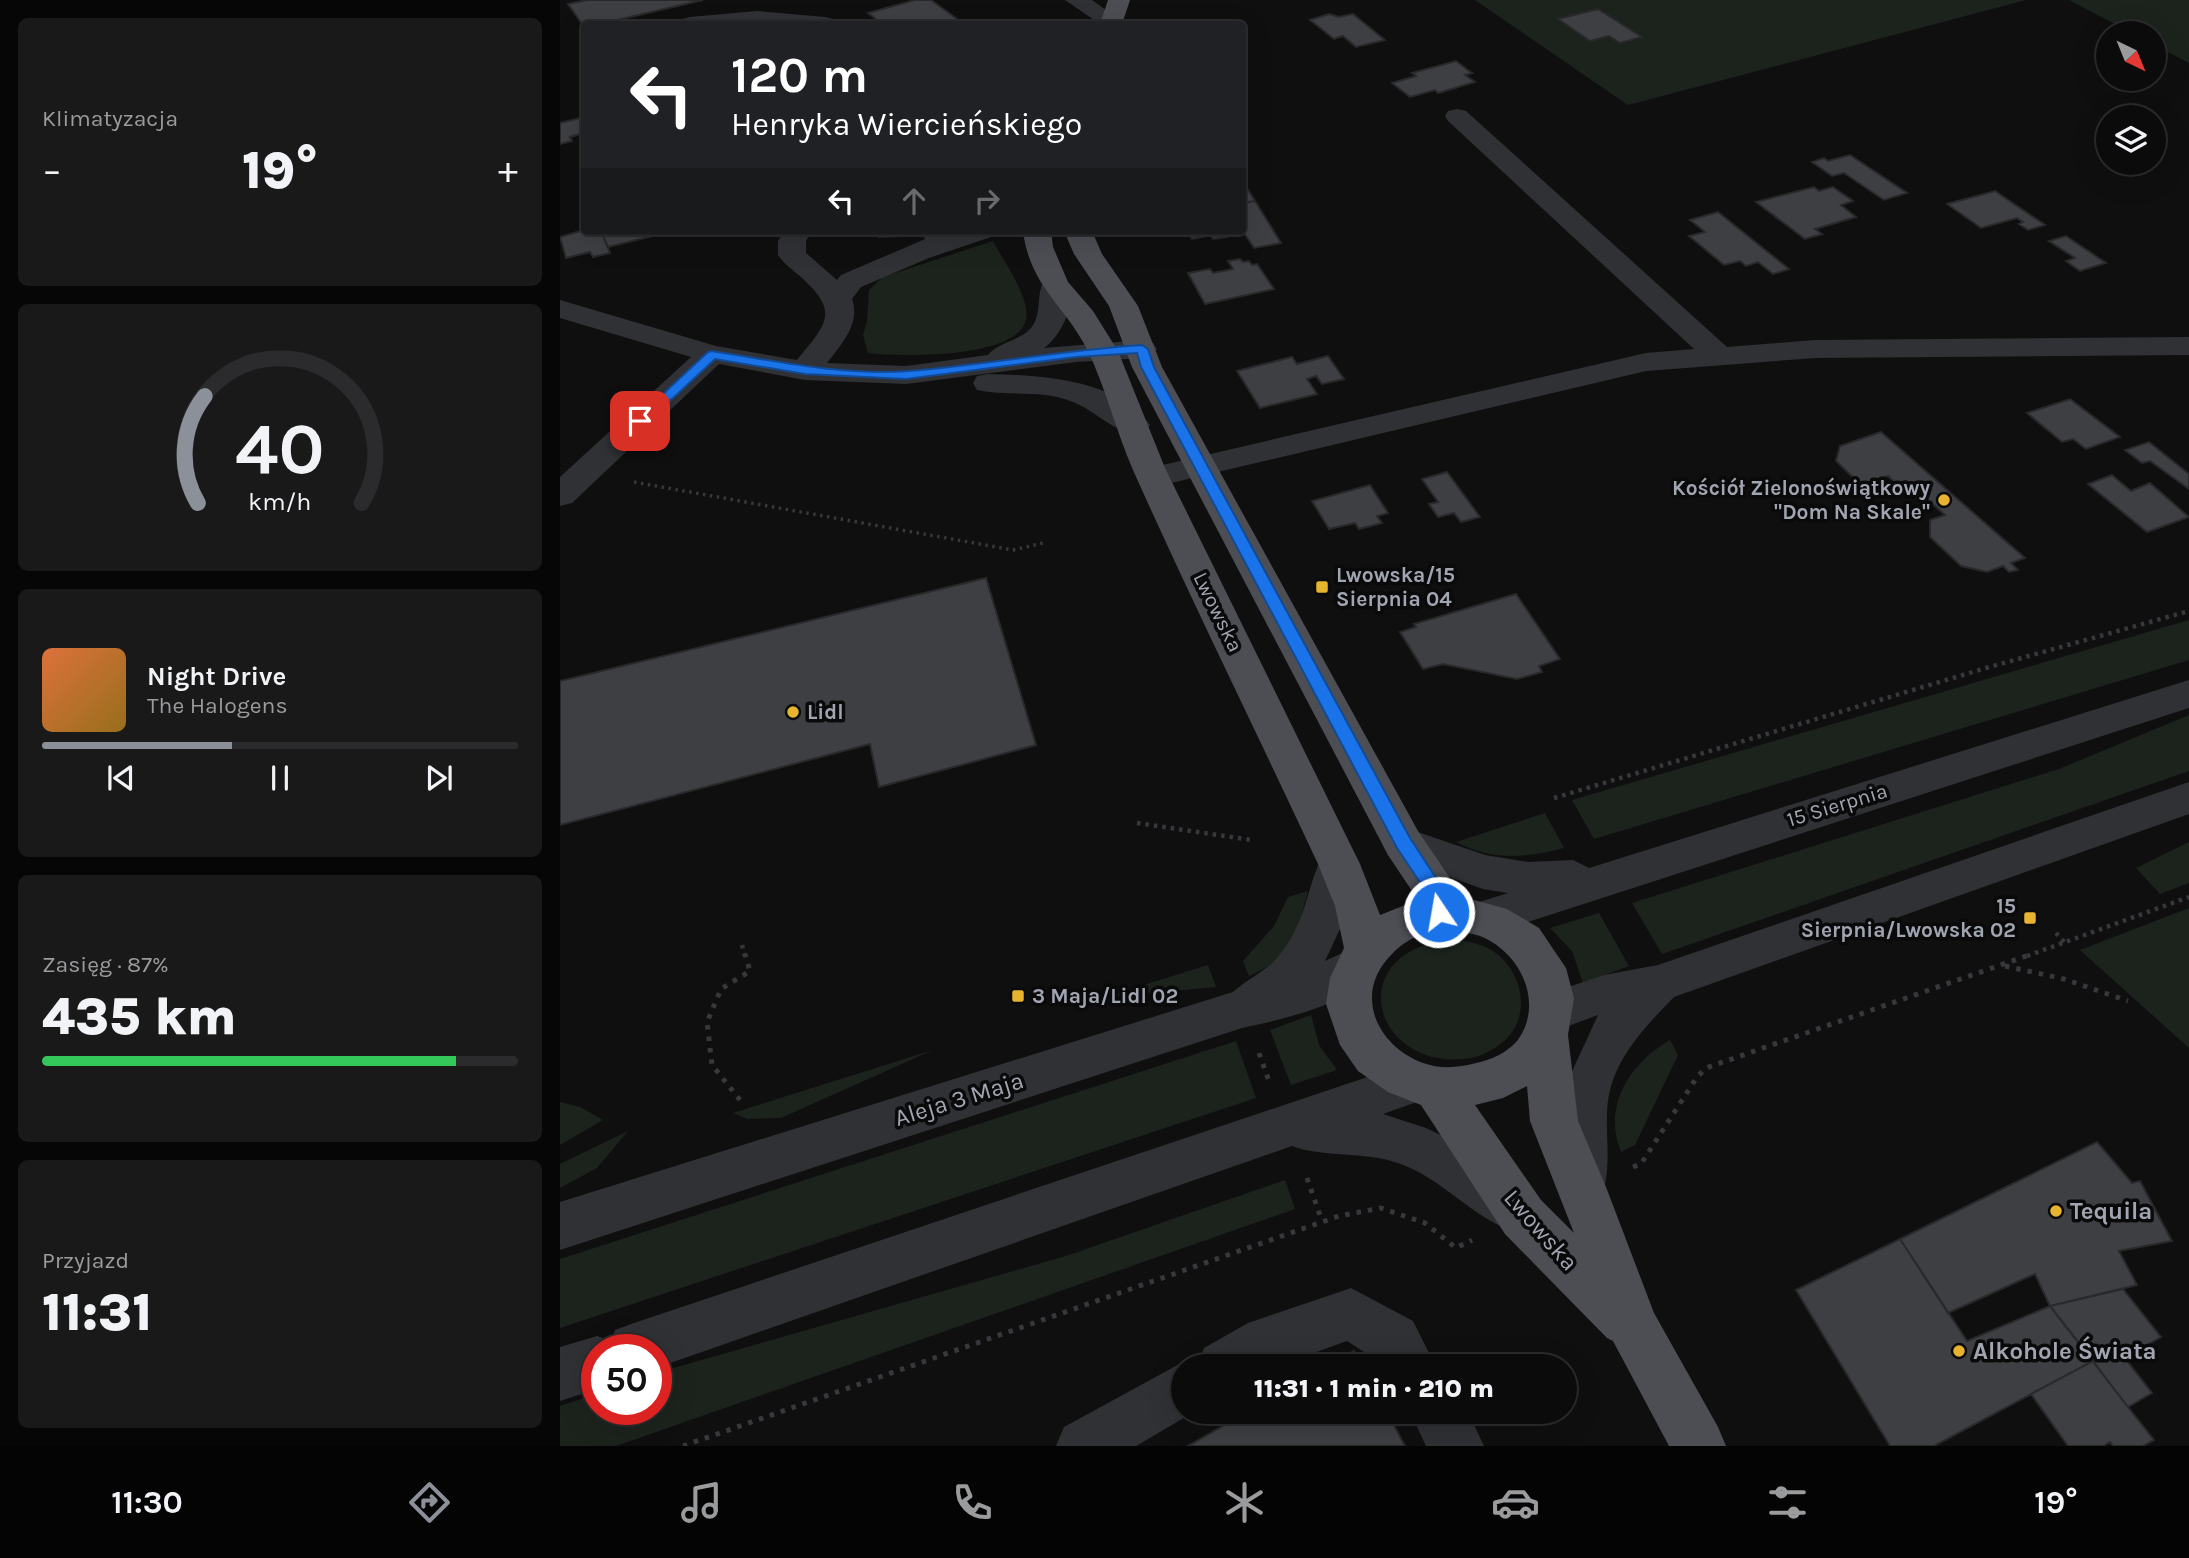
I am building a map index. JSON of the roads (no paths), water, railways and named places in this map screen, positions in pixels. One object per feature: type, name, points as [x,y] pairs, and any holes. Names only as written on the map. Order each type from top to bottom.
[{"type":"main road","points":[[1112,21],[1119,0]]},
{"type":"main road","name":"Lwowska","points":[[1038,235],[1039,247],[1055,285],[1083,317],[1108,362],[1154,477],[1339,864],[1356,906],[1360,957]]},
{"type":"main road","points":[[1080,235],[1087,255],[1113,287],[1134,325],[1145,358],[1257,574],[1404,843],[1467,915]]},
{"type":"main road","points":[[1467,915],[1509,929],[1529,945],[1544,965],[1552,988],[1549,1024],[1535,1052],[1502,1078],[1459,1089],[1425,1085],[1389,1069],[1371,1053],[1358,1035],[1350,1014],[1349,993],[1360,957],[1376,937],[1416,916],[1467,915]]},
{"type":"main road","name":"Lwowska","points":[[1549,1024],[1554,1121],[1634,1328],[1699,1446]]},
{"type":"main road","name":"Lwowska","points":[[1425,1085],[1522,1217],[1634,1328]]},
{"type":"street","points":[[1076,0],[1108,21]]},
{"type":"street","points":[[724,21],[757,18],[791,21]]},
{"type":"street","points":[[1457,116],[1719,356]]},
{"type":"street","points":[[796,235],[792,241],[792,255],[838,298],[843,314],[838,328],[805,371]]},
{"type":"street","points":[[838,298],[851,281],[866,273],[937,241],[963,235]]},
{"type":"street","name":"Lwowska","points":[[967,367],[1016,352],[1037,338],[1050,325],[1055,313],[1055,285]]},
{"type":"street","points":[[560,309],[712,355],[805,371],[906,375],[967,367],[1108,362],[1145,358]]},
{"type":"street","points":[[1154,477],[1646,362],[1815,349],[2189,346]]},
{"type":"street","points":[[560,495],[712,355]]},
{"type":"street","points":[[1024,384],[1108,362]]},
{"type":"street","points":[[906,375],[938,382],[1068,388],[1087,394],[1112,408],[1134,425]]},
{"type":"street","name":"15 Sierpnia","points":[[1467,915],[1600,879],[2189,694]]},
{"type":"street","points":[[1549,1024],[1592,996],[1628,987],[1658,984],[2189,798]]},
{"type":"street","points":[[1404,843],[1483,872],[1528,879],[1600,879]]},
{"type":"street","points":[[1250,1028],[1278,985],[1322,927],[1339,864]]},
{"type":"street","name":"Aleja 3 Maja","points":[[560,1226],[1250,1028],[1360,957]]},
{"type":"street","points":[[1581,1186],[1586,1091],[1615,1028],[1658,984]]},
{"type":"street","points":[[672,1335],[1279,1109],[1425,1085]]},
{"type":"street","points":[[1279,1109],[1407,1143],[1440,1158],[1472,1178],[1522,1217]]},
{"type":"street","points":[[1246,1354],[1267,1342],[1351,1314],[1394,1340],[1402,1354]]},
{"type":"street","points":[[560,1374],[581,1367]]},
{"type":"street","points":[[1083,1446],[1171,1396]]},
{"type":"street","points":[[1444,1424],[1457,1446]]},
{"type":"place","name":"Kościół Zielonoświątkowy \"Dom Na Skale\"","points":[[1944,500]]},
{"type":"place","name":"Lwowska/15 Sierpnia 04","points":[[1322,587]]},
{"type":"place","name":"Lidl","points":[[793,712]]},
{"type":"place","name":"15 Sierpnia/Lwowska 02","points":[[2030,918]]},
{"type":"place","name":"3 Maja/Lidl 02","points":[[1018,996]]},
{"type":"place","name":"Tequila","points":[[2056,1211]]},
{"type":"place","name":"Alkohole Świata","points":[[1959,1351]]}]
